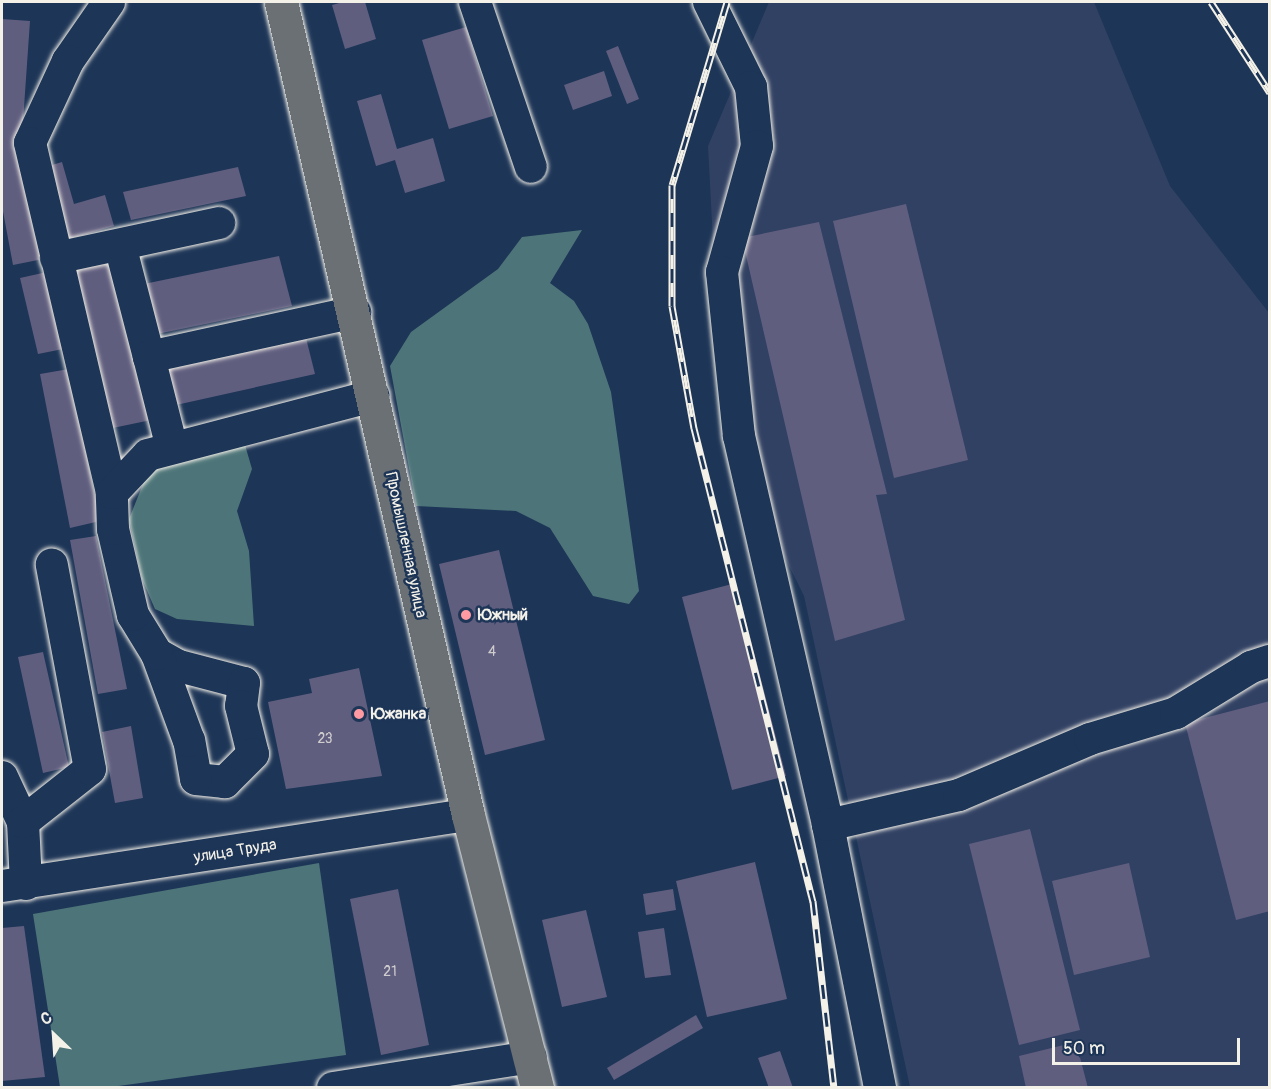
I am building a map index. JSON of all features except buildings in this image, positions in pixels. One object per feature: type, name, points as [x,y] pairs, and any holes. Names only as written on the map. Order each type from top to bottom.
[{"type":"main road","name":"Промышленная улица","points":[[281,2],[355,312],[468,815],[534,1072]]},
{"type":"street","points":[[109,2],[68,61],[30,143],[112,493],[113,530],[133,615],[157,654]]},
{"type":"street","points":[[475,2],[531,167]]},
{"type":"street","points":[[708,2],[751,87],[758,146],[722,272],[740,436],[828,825],[880,1088]]},
{"type":"street","points":[[56,258],[219,223]]},
{"type":"street","points":[[120,244],[172,448]]},
{"type":"street","points":[[149,357],[355,312]]},
{"type":"street","points":[[112,493],[148,455],[373,396]]},
{"type":"street","points":[[24,822],[90,769],[52,565]]},
{"type":"street","points":[[828,825],[959,795],[1090,739],[1176,713],[1251,666],[1269,661]]},
{"type":"street","points":[[2,777],[24,822],[14,885]]},
{"type":"street","name":"улица Труда","points":[[14,885],[468,815]]},
{"type":"street","points":[[333,1088],[534,1072]]},
{"type":"shaded area","points":[[769,2],[1094,2],[1170,186],[1269,313],[1269,1087],[910,1087],[804,596],[723,433],[708,146]]},
{"type":"green space","points":[[582,230],[550,283],[574,301],[588,324],[611,392],[639,591],[629,604],[593,596],[550,528],[516,511],[416,506],[390,366],[411,332],[498,269],[522,237]]},
{"type":"green space","points":[[245,445],[252,469],[237,511],[249,551],[254,626],[177,619],[155,609],[142,579],[129,519],[149,469]]},
{"type":"green space","points":[[319,863],[346,1055],[111,1087],[60,1087],[33,914]]},
{"type":"railway","points":[[727,2],[672,185],[672,306],[694,428],[813,901],[834,1088]]},
{"type":"railway","points":[[1211,2],[1270,93]]},
{"type":"place","name":"Южный","points":[[466,615]]},
{"type":"place","name":"Южанка","points":[[359,714]]}]
